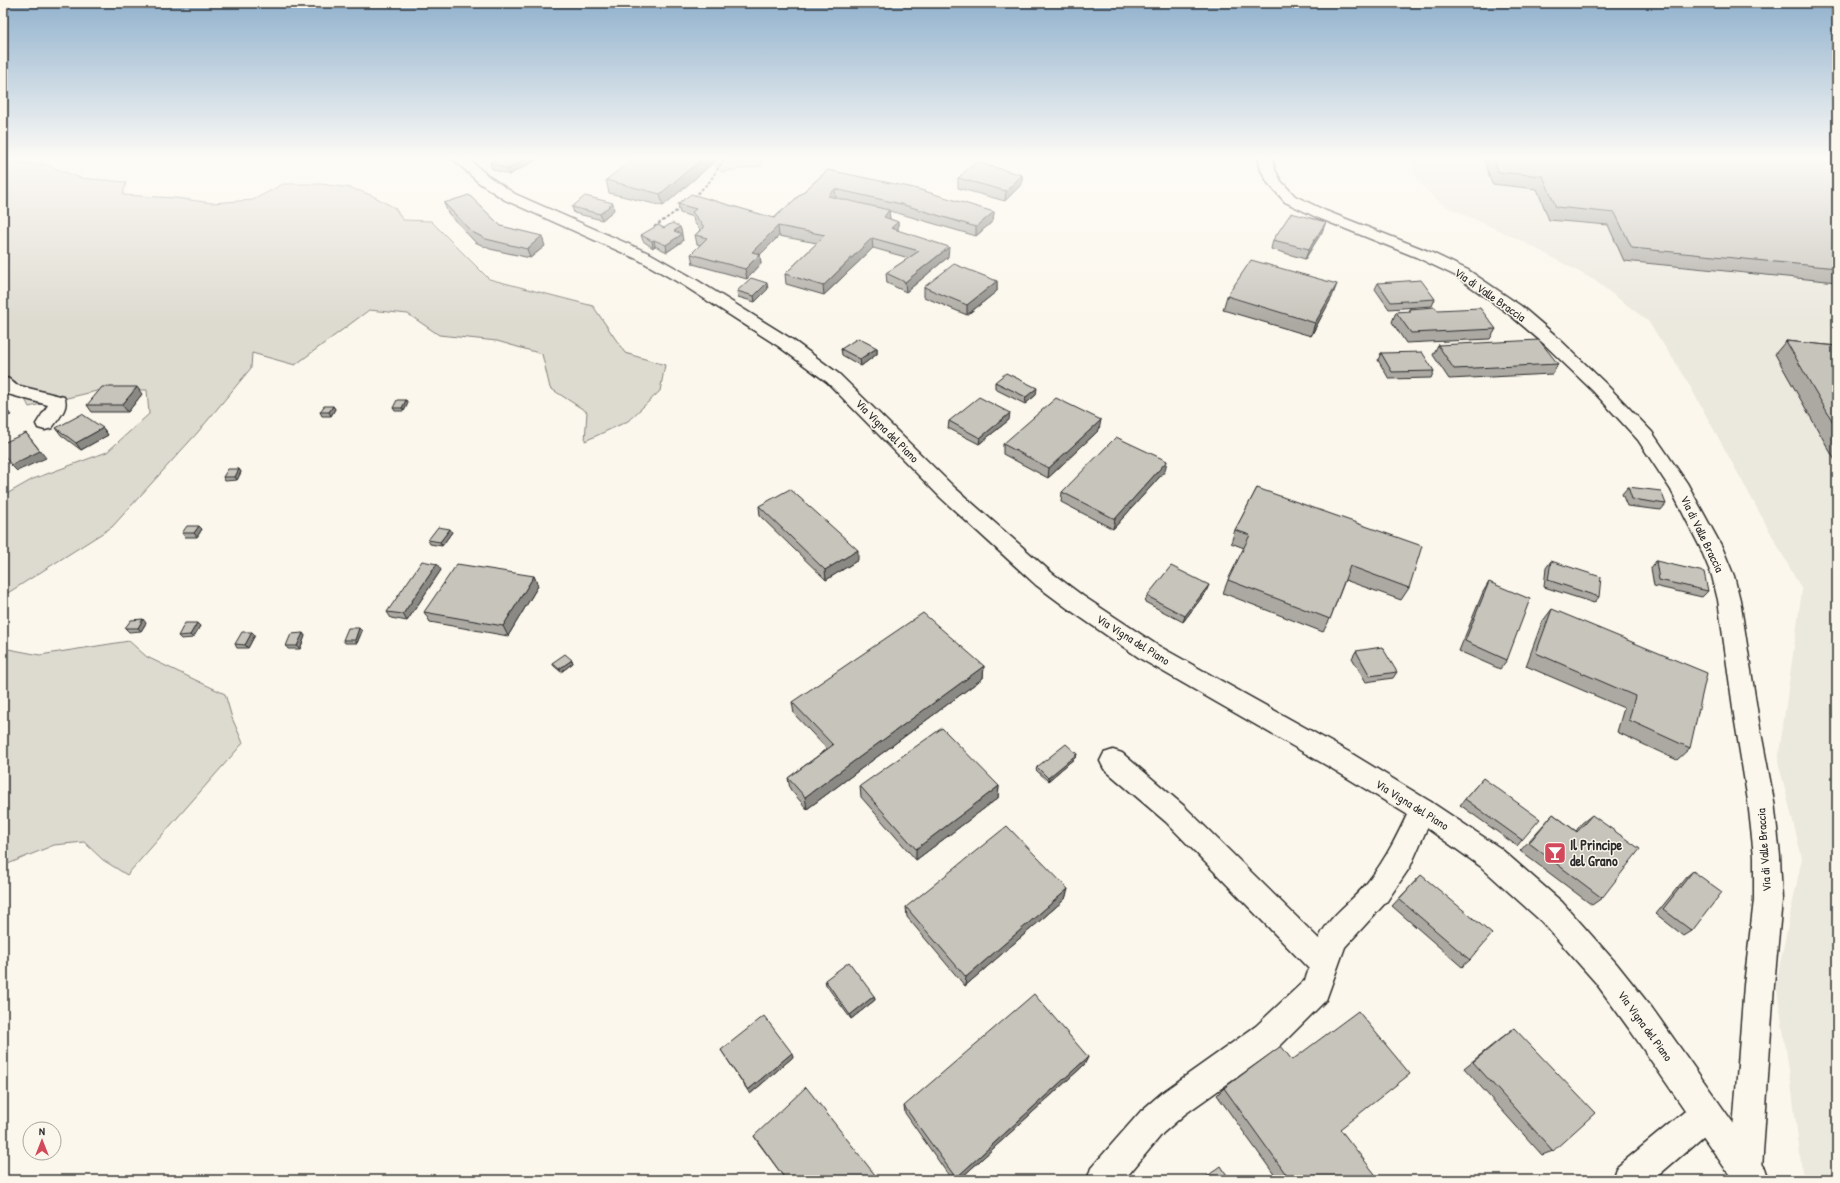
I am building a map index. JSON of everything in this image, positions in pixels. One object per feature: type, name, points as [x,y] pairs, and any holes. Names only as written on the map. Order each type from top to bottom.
[{"type":"main road","name":"Via Vigna del Piano","points":[[542,212],[626,248],[689,282],[784,342],[822,370],[856,400],[948,493],[1044,578],[1092,614],[1149,652],[1340,760],[1422,810],[1490,857],[1552,912],[1606,973],[1641,1019],[1749,1175]]},
{"type":"main road","name":"Via di Valle Braccia","points":[[1318,212],[1422,254],[1458,271],[1515,310],[1549,339],[1631,420],[1654,448],[1680,488],[1711,547],[1723,576],[1731,610],[1747,722],[1761,801],[1767,856],[1768,900],[1759,985],[1749,1175]]},
{"type":"main road","points":[[3,383],[10,389],[57,401],[57,406],[45,424]]},
{"type":"main road","points":[[1113,762],[1175,814],[1326,965]]},
{"type":"main road","points":[[1103,1180],[1152,1122],[1163,1112],[1267,1037],[1316,990],[1326,965],[1334,938],[1377,892],[1400,858],[1422,810]]},
{"type":"main road","points":[[1628,1180],[1707,1113]]},
{"type":"path","points":[[626,248],[675,212]]},
{"type":"shaded area","points":[[3,212],[398,212],[403,220],[431,221],[489,279],[593,306],[625,353],[665,365],[660,391],[628,421],[585,441],[587,412],[550,388],[542,354],[497,341],[439,335],[408,314],[369,310],[295,365],[252,353],[251,368],[198,432],[112,527],[3,596],[3,496],[33,479],[107,452],[149,414],[147,390],[101,390],[29,407],[17,383],[3,378]]},
{"type":"shaded area","points":[[1459,212],[1837,212],[1837,1180],[1806,1180],[1802,1171],[1776,983],[1802,858],[1778,761],[1802,590],[1685,377],[1648,321],[1594,280],[1520,240]]},
{"type":"shaded area","points":[[129,641],[147,657],[225,694],[232,718],[243,743],[127,875],[103,860],[84,842],[54,845],[3,866],[3,648],[40,655]]},
{"type":"building","points":[[453,212],[487,212],[501,226],[542,236],[527,249],[486,239],[472,232]]},
{"type":"building","points":[[692,212],[754,212],[774,218],[781,212],[887,212],[884,217],[898,222],[891,228],[949,247],[905,282],[886,273],[919,251],[872,238],[823,286],[785,274],[825,235],[778,226],[752,252],[760,254],[745,269],[691,254],[707,238],[695,235],[704,227]]},
{"type":"building","points":[[928,212],[994,212],[976,227]]},
{"type":"building","points":[[1607,212],[1837,212],[1837,268],[1632,248],[1615,213]]},
{"type":"building","points":[[1291,213],[1326,222],[1309,249],[1273,240]]},
{"type":"building","points":[[672,223],[680,227],[674,231],[682,234],[666,245],[654,240],[652,241],[641,235],[658,225],[664,228]]},
{"type":"building","points":[[1251,260],[1337,284],[1315,323],[1227,296]]},
{"type":"building","points":[[954,264],[997,281],[967,305],[924,287]]},
{"type":"building","points":[[751,278],[767,283],[754,296],[737,291]]},
{"type":"building","points":[[1421,280],[1435,299],[1391,302],[1378,283]]},
{"type":"building","points":[[1435,307],[1437,310],[1480,308],[1496,329],[1411,333],[1396,312],[1411,311],[1409,309]]},
{"type":"building","points":[[858,338],[877,348],[860,359],[841,349]]},
{"type":"building","points":[[1539,340],[1558,364],[1454,369],[1438,345]]},
{"type":"building","points":[[1786,341],[1837,346],[1837,429]]},
{"type":"building","points":[[1422,352],[1434,371],[1392,372],[1381,353]]},
{"type":"building","points":[[1006,373],[1037,388],[1026,397],[995,382]]},
{"type":"building","points":[[102,387],[137,387],[122,405],[87,405]]},
{"type":"building","points":[[979,397],[1010,413],[980,438],[949,421]]},
{"type":"building","points":[[1056,398],[1101,420],[1049,468],[1003,444]]},
{"type":"building","points":[[397,400],[406,400],[402,408],[393,408]]},
{"type":"building","points":[[324,406],[333,406],[329,412],[320,412]]},
{"type":"building","points":[[82,414],[103,428],[76,443],[56,428]]},
{"type":"building","points":[[26,433],[40,451],[11,465],[3,454],[3,443]]},
{"type":"building","points":[[1116,437],[1167,461],[1115,519],[1062,492]]},
{"type":"building","points":[[228,469],[239,469],[235,477],[223,477]]},
{"type":"building","points":[[1628,487],[1661,491],[1666,504],[1632,499]]},
{"type":"building","points":[[1257,488],[1422,546],[1409,588],[1350,566],[1330,619],[1228,580],[1250,535],[1235,530]]},
{"type":"building","points":[[790,489],[858,550],[825,570],[759,506]]},
{"type":"building","points":[[187,526],[199,526],[194,533],[182,533]]},
{"type":"building","points":[[438,527],[450,529],[440,542],[428,540]]},
{"type":"building","points":[[422,561],[437,564],[403,614],[387,612]]},
{"type":"building","points":[[1551,561],[1601,577],[1599,597],[1548,580]]},
{"type":"building","points":[[1656,561],[1704,572],[1708,591],[1659,580]]},
{"type":"building","points":[[457,564],[534,576],[503,626],[424,612]]},
{"type":"building","points":[[1171,566],[1209,585],[1185,616],[1147,596]]},
{"type":"building","points":[[1489,582],[1530,599],[1507,660],[1465,641]]},
{"type":"building","points":[[1552,609],[1707,673],[1690,748],[1629,720],[1635,696],[1536,653]]},
{"type":"building","points":[[923,613],[984,666],[805,797],[788,778],[833,745],[792,702]]},
{"type":"building","points":[[143,619],[138,628],[125,628],[131,620]]},
{"type":"building","points":[[185,623],[197,623],[190,635],[178,636]]},
{"type":"building","points":[[348,628],[359,628],[355,640],[343,640]]},
{"type":"building","points":[[242,632],[252,632],[245,645],[235,644]]},
{"type":"building","points":[[303,633],[297,646],[286,646],[291,634]]},
{"type":"building","points":[[1382,647],[1397,672],[1370,676],[1356,651]]},
{"type":"building","points":[[565,654],[572,660],[559,669],[552,663]]},
{"type":"building","points":[[942,728],[999,786],[916,849],[860,786]]},
{"type":"building","points":[[1066,744],[1077,754],[1048,778],[1037,767]]},
{"type":"building","points":[[1483,778],[1540,819],[1522,840],[1465,799]]},
{"type":"building","points":[[1553,814],[1577,832],[1592,815],[1640,849],[1602,898],[1529,843]]},
{"type":"building","points":[[1007,826],[1068,889],[966,977],[906,907]]},
{"type":"building","points":[[1693,871],[1722,892],[1692,931],[1663,909]]},
{"type":"building","points":[[1421,875],[1492,934],[1470,960],[1399,899]]},
{"type":"building","points":[[849,962],[874,996],[850,1015],[825,980]]},
{"type":"building","points":[[1034,994],[1088,1057],[956,1178],[904,1106]]},
{"type":"building","points":[[1358,1011],[1410,1074],[1340,1129],[1378,1178],[1376,1180],[1290,1180],[1224,1088],[1281,1046],[1292,1060]]},
{"type":"building","points":[[764,1016],[792,1053],[748,1090],[721,1050]]},
{"type":"building","points":[[1514,1028],[1595,1113],[1553,1151],[1473,1062]]},
{"type":"building","points":[[806,1087],[879,1180],[786,1180],[754,1136]]},
{"type":"building","points":[[1221,1166],[1230,1180],[1202,1180]]},
{"type":"place","name":"Il Principe del Grano","points":[[1555,853]]}]
